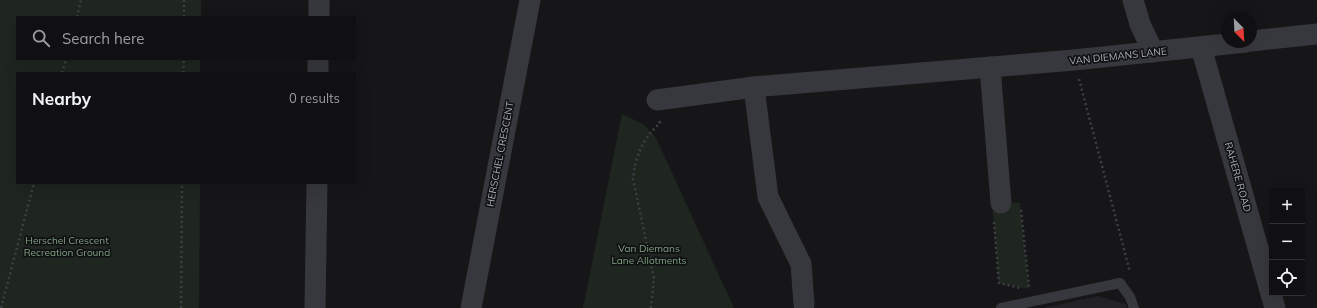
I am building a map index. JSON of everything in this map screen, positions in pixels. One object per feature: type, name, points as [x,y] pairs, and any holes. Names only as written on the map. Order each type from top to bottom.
[{"type":"street","points":[[319,0],[319,16]]},
{"type":"street","name":"HERSCHEL CRESCENT","points":[[471,308],[530,0]]},
{"type":"street","points":[[1133,0],[1140,24],[1153,52]]},
{"type":"street","points":[[1257,40],[1317,34]]},
{"type":"street","name":"VAN DIEMANS LANE","points":[[657,100],[754,87],[990,68],[1221,45]]},
{"type":"street","name":"RAHERE ROAD","points":[[1201,47],[1275,308]]},
{"type":"street","points":[[318,60],[318,72]]},
{"type":"street","points":[[990,68],[1001,202]]},
{"type":"street","points":[[754,87],[768,197],[801,264],[804,304]]},
{"type":"street","points":[[315,308],[317,184]]},
{"type":"lane","points":[[1001,308],[1120,282],[1130,297],[1134,308]]},
{"type":"path","points":[[77,16],[81,0]]},
{"type":"path","points":[[184,0],[184,16]]},
{"type":"path","points":[[62,72],[66,60]]},
{"type":"path","points":[[184,60],[184,72]]},
{"type":"path","points":[[1074,60],[1130,272],[1120,282]]},
{"type":"path","points":[[650,131],[639,151],[634,166],[633,179],[654,278],[651,308]]},
{"type":"path","points":[[1,308],[34,184]]},
{"type":"path","points":[[182,184],[182,308]]},
{"type":"path","points":[[1029,289],[999,283],[992,203],[1020,203],[1029,289],[1032,301]]},
{"type":"shaded area","points":[[1098,296],[1126,304],[1127,308],[1043,308]]},
{"type":"green space","name":"Herschel Crescent Recreation Ground","points":[[0,0],[201,0],[201,16],[16,16],[16,60],[200,60],[200,72],[16,72],[16,184],[200,184],[199,308],[0,308]]},
{"type":"green space","name":"Van Diemans Lane Allotments","points":[[622,114],[643,124],[656,138],[734,308],[583,308]]},
{"type":"green space","points":[[992,203],[1020,203],[1029,289],[999,283]]}]
